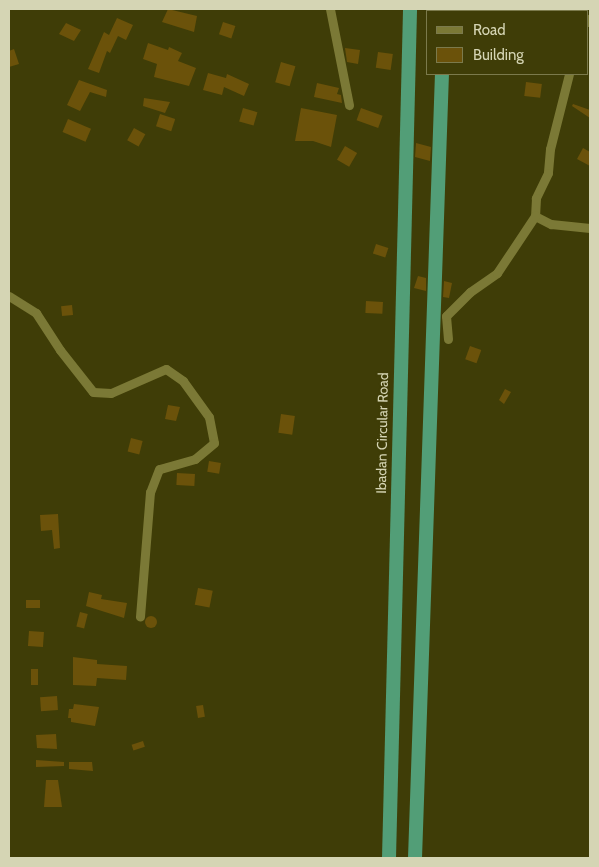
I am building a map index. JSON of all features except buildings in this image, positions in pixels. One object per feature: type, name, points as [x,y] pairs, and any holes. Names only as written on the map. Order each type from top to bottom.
[{"type":"highway","name":"Ibadan Circular Road","points":[[389,858],[410,9]]},
{"type":"highway","points":[[415,858],[442,75]]},
{"type":"street","points":[[330,9],[349,105]]},
{"type":"street","points":[[448,339],[446,316],[470,292],[496,273],[535,216],[536,198],[548,173],[550,149],[569,75]]},
{"type":"street","points":[[535,216],[551,224],[590,228]]},
{"type":"street","points":[[9,296],[36,313],[60,350],[93,392],[111,393],[166,369],[184,381],[209,417],[214,443],[195,459],[159,469],[150,492],[140,617]]}]
